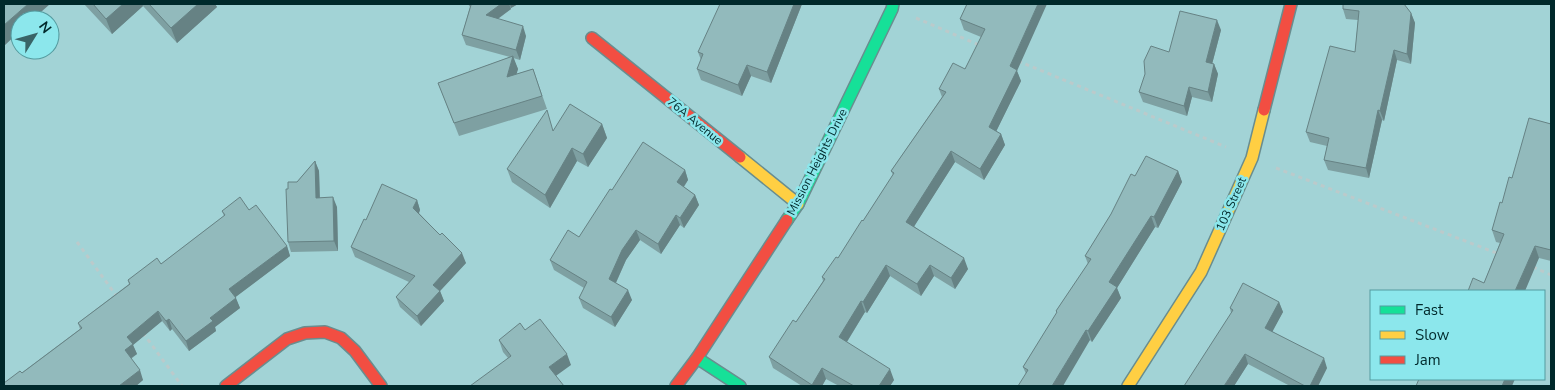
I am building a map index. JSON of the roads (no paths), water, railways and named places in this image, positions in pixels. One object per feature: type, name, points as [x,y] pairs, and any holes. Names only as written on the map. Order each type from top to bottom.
[{"type":"street","name":"103 Street","points":[[1128,386],[1201,272],[1252,158],[1291,4]]},
{"type":"street","name":"Mission Heights Drive","points":[[676,386],[697,358],[798,204],[893,6]]},
{"type":"street","name":"76A Avenue","points":[[592,38],[798,204]]},
{"type":"street","points":[[226,386],[287,339],[305,333],[324,332],[341,338],[355,351],[381,386]]},
{"type":"street","points":[[697,358],[740,386]]}]
